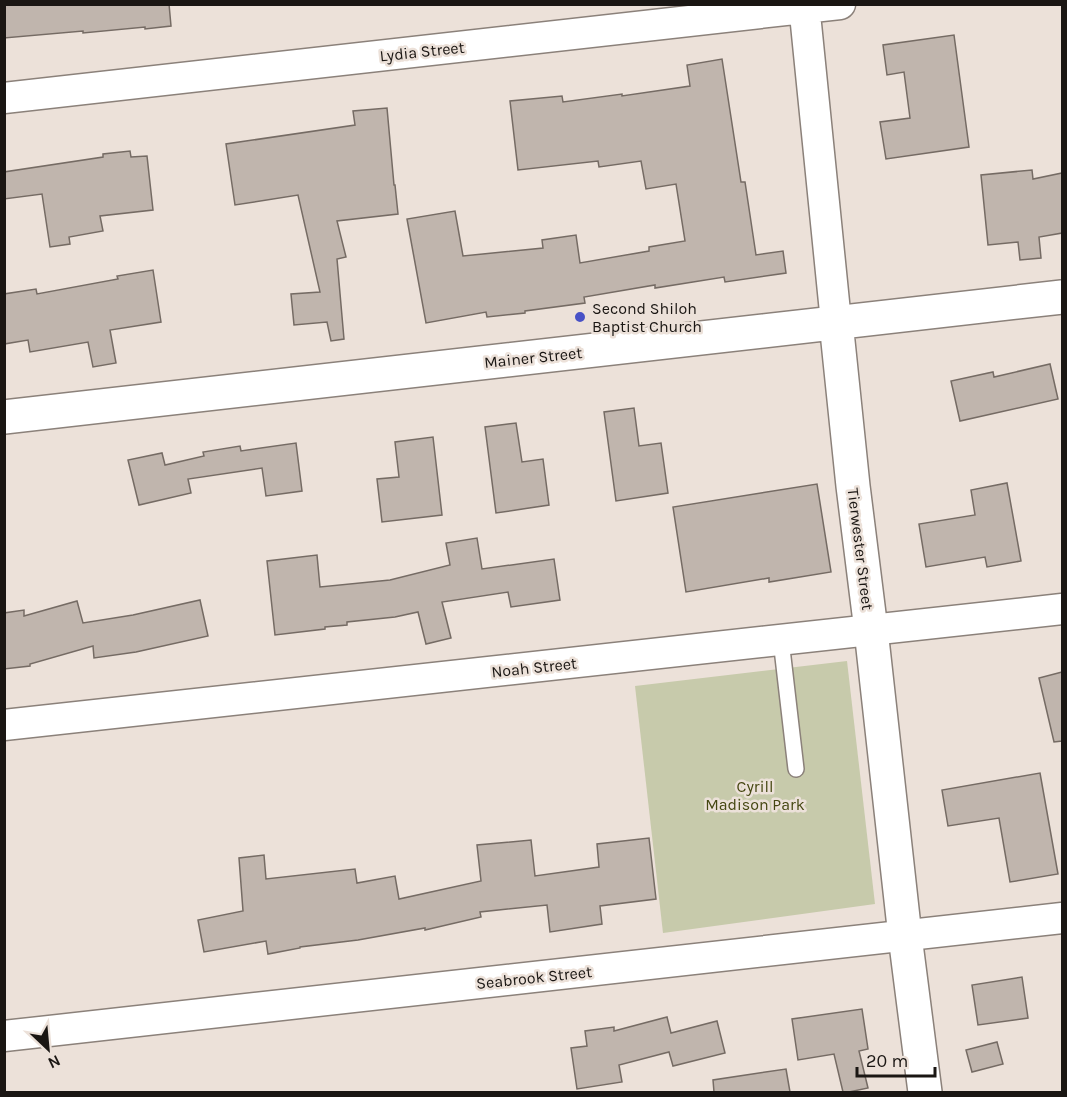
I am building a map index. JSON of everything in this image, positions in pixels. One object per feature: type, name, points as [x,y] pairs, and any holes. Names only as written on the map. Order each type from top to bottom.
[{"type":"street","name":"Lydia Street","points":[[4,98],[804,6],[840,4]]},
{"type":"street","name":"Tierwester Street","points":[[804,6],[853,486],[925,1092]]},
{"type":"street","name":"Mainer Street","points":[[4,417],[1062,297]]},
{"type":"street","name":"Noah Street","points":[[4,725],[1062,609]]},
{"type":"street","name":"Seabrook Street","points":[[4,1036],[1062,918]]},
{"type":"lane","points":[[781,640],[796,769]]},
{"type":"green space","name":"Cyrill Madison Park","points":[[847,661],[875,904],[663,933],[635,686]]},
{"type":"building","points":[[4,4],[169,4],[171,26],[4,38]]},
{"type":"building","points":[[954,35],[969,147],[886,159],[880,122],[910,118],[904,72],[887,75],[883,45]]},
{"type":"building","points":[[722,59],[741,182],[745,182],[756,255],[783,251],[786,273],[725,282],[724,277],[655,288],[655,285],[584,297],[585,303],[525,311],[525,313],[487,317],[486,312],[426,323],[407,219],[455,211],[463,256],[543,248],[542,240],[576,235],[580,263],[649,251],[649,247],[685,241],[676,184],[646,189],[641,161],[599,167],[598,161],[518,170],[510,101],[562,96],[563,102],[690,86],[687,65]]},
{"type":"building","points":[[387,108],[398,214],[337,221],[346,257],[337,259],[344,339],[331,341],[327,322],[294,325],[291,294],[320,292],[298,195],[235,205],[226,144],[355,125],[353,111]]},
{"type":"building","points":[[130,151],[131,157],[147,156],[153,210],[100,216],[103,231],[69,237],[70,244],[50,247],[42,194],[4,199],[4,172]]},
{"type":"building","points":[[1032,170],[1033,179],[1062,173],[1062,233],[1039,237],[1041,258],[1020,260],[1018,242],[988,245],[981,175]]},
{"type":"building","points":[[153,270],[161,322],[110,330],[116,363],[93,367],[88,342],[30,352],[28,340],[4,344],[4,294],[36,289],[37,294]]},
{"type":"building","points":[[1050,364],[1058,399],[960,421],[951,381],[993,372],[994,377]]},
{"type":"building","points":[[634,408],[639,446],[661,443],[668,493],[616,501],[604,412]]},
{"type":"building","points":[[516,423],[522,462],[543,459],[549,505],[496,513],[485,427]]},
{"type":"building","points":[[433,437],[442,515],[382,522],[377,479],[399,477],[395,442]]},
{"type":"building","points":[[296,443],[302,491],[266,496],[262,468],[188,479],[191,493],[139,505],[128,460],[162,453],[165,465],[204,456],[203,452],[240,446],[241,451]]},
{"type":"building","points":[[1007,483],[1021,561],[987,567],[985,557],[926,567],[919,524],[975,515],[971,490]]},
{"type":"building","points":[[817,484],[831,572],[769,582],[769,578],[686,592],[673,507]]},
{"type":"building","points":[[477,538],[482,569],[554,559],[560,600],[511,607],[508,592],[442,602],[451,638],[426,644],[418,612],[347,622],[347,625],[325,627],[325,629],[275,635],[267,561],[317,555],[320,587],[390,580],[450,565],[446,543]]},
{"type":"building","points":[[200,600],[208,636],[136,652],[94,658],[93,646],[30,664],[30,666],[4,669],[4,613],[24,610],[24,616],[77,601],[83,623]]},
{"type":"building","points":[[1062,672],[1062,741],[1054,742],[1039,678]]},
{"type":"building","points":[[1040,773],[1058,874],[1010,882],[999,818],[948,826],[942,790]]},
{"type":"building","points":[[649,838],[656,899],[600,906],[602,924],[550,932],[547,905],[480,912],[481,917],[425,930],[425,928],[300,947],[268,954],[266,941],[204,952],[198,920],[243,911],[239,858],[264,855],[266,879],[355,869],[357,883],[395,876],[399,899],[481,881],[477,845],[531,840],[535,876],[599,867],[597,844]]},
{"type":"building","points":[[1022,977],[1028,1018],[978,1025],[972,985]]},
{"type":"building","points":[[862,1009],[868,1049],[859,1051],[868,1088],[843,1092],[834,1054],[798,1060],[792,1019]]},
{"type":"building","points":[[667,1017],[671,1033],[717,1021],[725,1053],[673,1066],[669,1052],[619,1065],[622,1082],[577,1089],[571,1048],[587,1046],[585,1031],[614,1027],[614,1031]]},
{"type":"building","points":[[997,1042],[1003,1064],[972,1072],[966,1050]]},
{"type":"building","points":[[786,1069],[790,1092],[714,1092],[713,1080]]},
{"type":"place","name":"Second Shiloh Baptist Church","points":[[580,317]]}]
